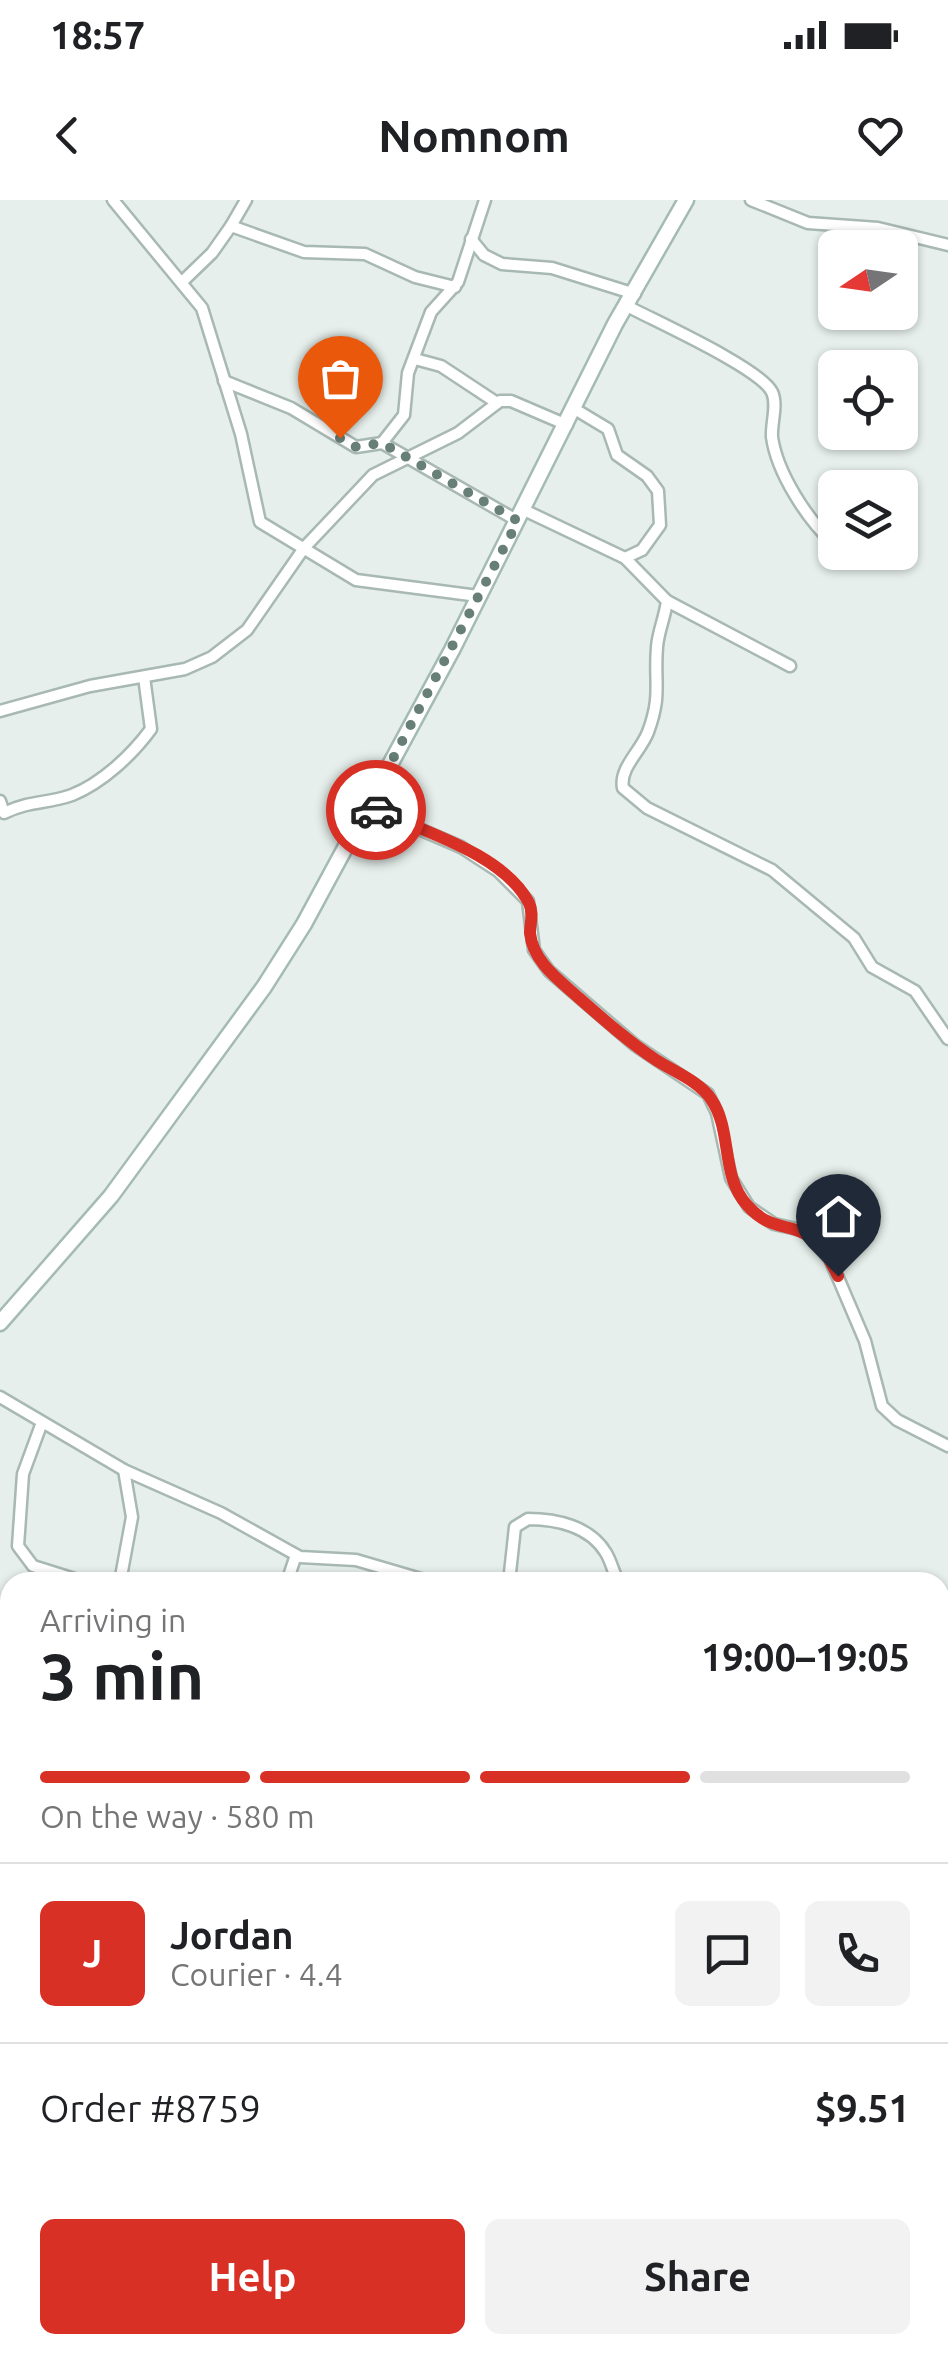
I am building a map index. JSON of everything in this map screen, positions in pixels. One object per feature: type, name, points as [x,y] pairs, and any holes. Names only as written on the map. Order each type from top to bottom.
[{"type":"street","points":[[113,200],[183,281],[208,322],[241,434],[256,517],[356,580],[478,596]]},
{"type":"street","points":[[183,281],[212,253],[246,200]]},
{"type":"street","points":[[382,443],[404,415],[408,373],[431,312],[455,287],[485,200]]},
{"type":"street","points":[[0,1323],[111,1196],[264,988],[368,806],[521,516],[573,408],[686,200]]},
{"type":"street","points":[[751,200],[808,222],[878,228],[948,245]]},
{"type":"street","points":[[231,226],[304,252],[365,254],[415,278],[455,287]]},
{"type":"street","points":[[471,239],[484,255],[502,264],[552,268],[631,300],[768,387],[774,402],[772,434],[778,458],[818,527]]},
{"type":"street","points":[[415,359],[441,366],[497,403]]},
{"type":"street","points":[[224,382],[267,396],[356,447],[382,443],[521,516],[625,558],[667,601],[790,666]]},
{"type":"street","points":[[0,710],[185,669],[223,650],[247,630],[296,560],[309,552],[373,475],[458,433],[497,403],[511,401],[567,425]]},
{"type":"street","points":[[573,408],[608,429],[618,455],[647,476],[658,491],[662,517],[658,529],[642,550],[625,558]]},
{"type":"street","points":[[667,601],[657,648],[656,709],[641,748],[622,776],[624,788],[648,808],[772,870],[854,938],[872,966],[915,990],[948,1039]]},
{"type":"street","points":[[0,801],[4,813],[30,801],[71,795],[118,764],[151,729],[144,677]]},
{"type":"street","points":[[368,806],[443,838],[498,871],[528,900],[534,950],[549,971],[635,1045],[708,1094],[717,1113],[731,1178],[749,1207],[774,1224],[806,1231],[830,1259],[865,1340],[882,1406],[897,1420],[921,1428],[948,1446]]},
{"type":"street","points":[[0,1397],[41,1425],[124,1470],[186,1495],[296,1555],[356,1560],[397,1572]]},
{"type":"street","points":[[41,1425],[23,1474],[18,1546],[33,1566],[52,1572]]},
{"type":"street","points":[[122,1572],[132,1504],[124,1470]]},
{"type":"street","points":[[510,1572],[516,1528],[528,1519],[562,1522],[579,1530],[604,1550],[614,1572]]},
{"type":"street","points":[[290,1572],[296,1555]]},
{"type":"way so far","points":[[340,438],[364,448],[382,443],[479,495],[500,514],[518,521],[368,806],[376,810]]},
{"type":"route","points":[[376,810],[460,846],[482,858],[514,885],[532,911],[530,932],[542,963],[608,1024],[708,1094],[717,1113],[731,1178],[740,1195],[759,1216],[774,1224],[806,1231],[823,1247],[838,1276]]}]
